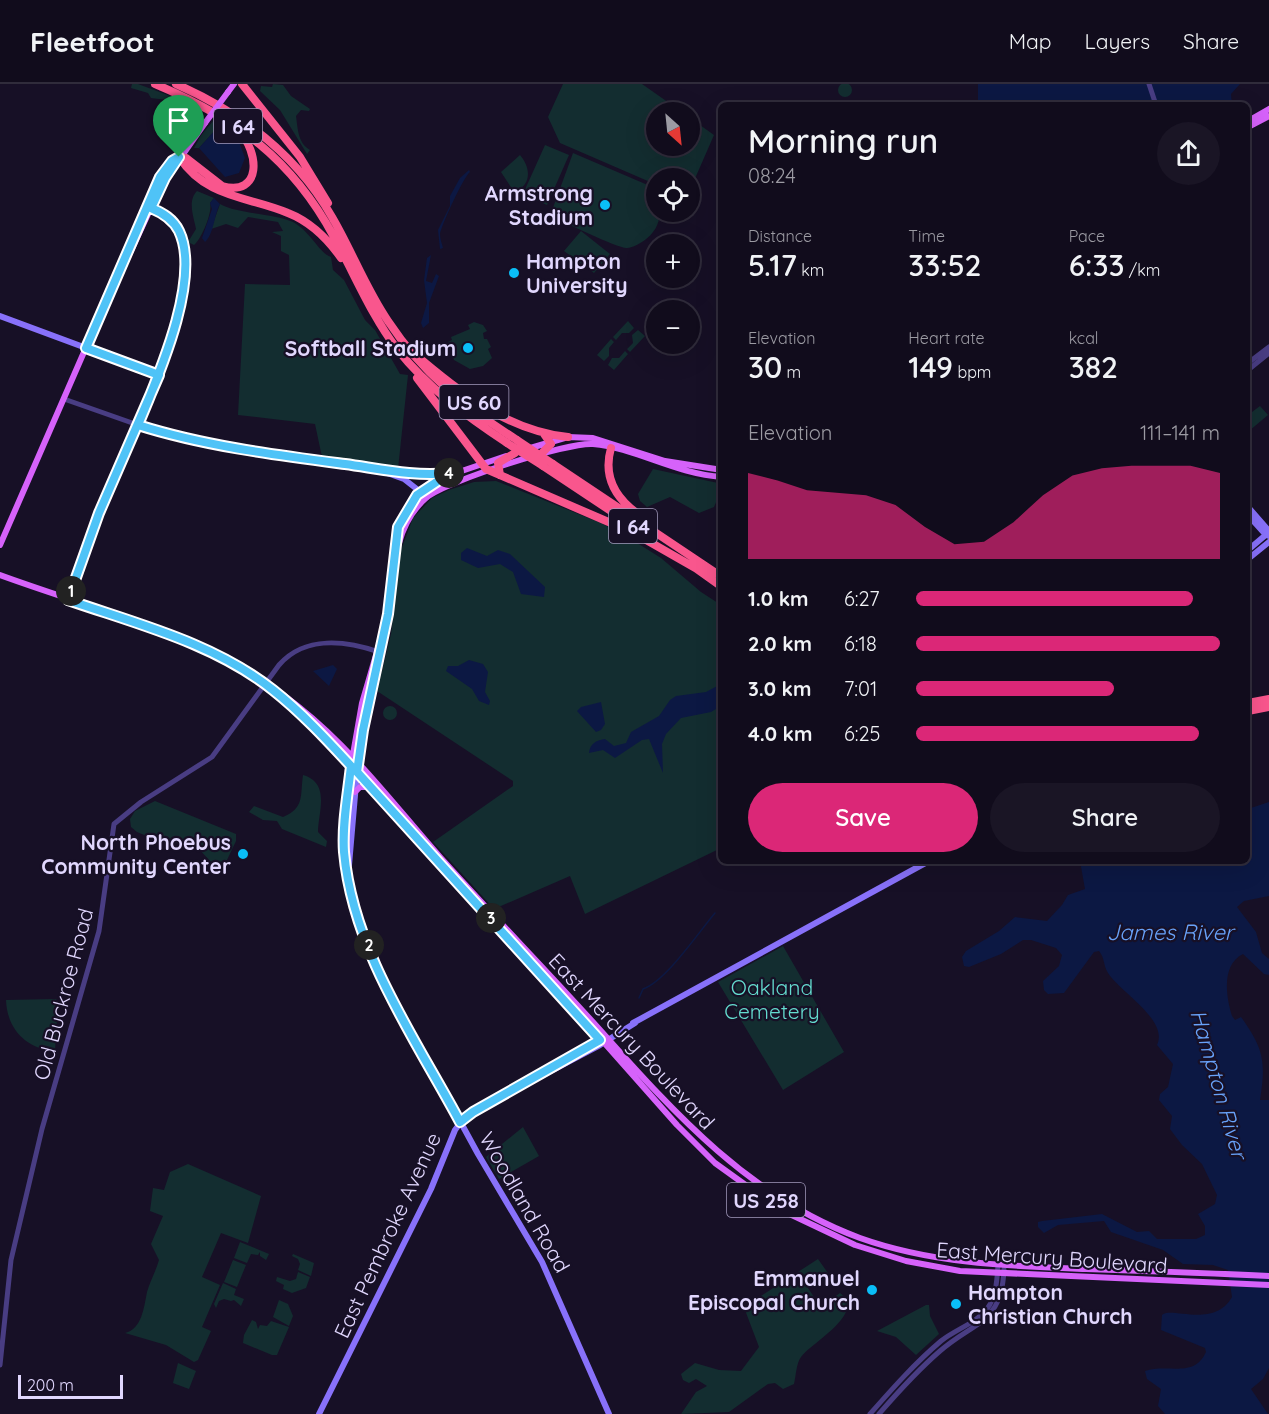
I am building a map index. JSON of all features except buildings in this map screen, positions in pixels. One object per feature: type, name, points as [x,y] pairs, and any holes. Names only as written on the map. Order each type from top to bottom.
[{"type":"highway","name":"I 64","points":[[155,84],[210,100],[247,123],[285,156],[313,189],[332,217],[388,322],[436,381],[455,398],[718,573]]},
{"type":"highway","points":[[192,84],[237,113],[247,123]]},
{"type":"highway","points":[[242,84],[315,180],[357,264]]},
{"type":"highway","name":"I 64","points":[[175,88],[226,118],[279,161],[311,199],[324,219],[367,300],[396,347],[442,397],[718,584]]},
{"type":"highway","points":[[175,88],[238,130],[251,147],[255,168],[245,183],[225,188],[214,182],[186,158],[179,157]]},
{"type":"highway","points":[[179,157],[221,193],[284,211],[315,229],[336,251],[367,300]]},
{"type":"highway","name":"US 60","points":[[396,347],[480,463],[496,472]]},
{"type":"highway","name":"US 60","points":[[414,356],[481,406],[542,434],[568,437]]},
{"type":"highway","points":[[539,456],[549,448],[551,442],[542,434]]},
{"type":"highway","points":[[611,445],[608,476],[623,502],[718,573]]},
{"type":"highway","points":[[516,453],[499,462],[496,472],[634,533],[697,569]]},
{"type":"highway","points":[[1250,703],[1269,699]]},
{"type":"highway","points":[[1250,711],[1269,707]]},
{"type":"main road","points":[[0,545],[164,171],[179,157],[234,84]]},
{"type":"main road","points":[[1250,120],[1269,109]]},
{"type":"main road","points":[[1250,126],[1269,116]]},
{"type":"main road","points":[[0,316],[159,375],[138,425],[184,438],[423,475],[450,473],[568,437]]},
{"type":"main road","name":"US 60","points":[[568,437],[593,438],[673,468],[718,476]]},
{"type":"main road","name":"US 60","points":[[496,472],[539,456],[583,444],[611,445],[665,461],[718,469]]},
{"type":"main road","points":[[376,469],[400,477],[427,497],[448,484],[496,472]]},
{"type":"main road","points":[[421,492],[450,473]]},
{"type":"main road","name":"Woodland Road","points":[[348,830],[355,765],[388,614],[398,527],[407,508],[421,492]]},
{"type":"main road","name":"Woodland Road","points":[[395,555],[406,524],[427,497]]},
{"type":"main road","points":[[1250,510],[1268,535]]},
{"type":"main road","points":[[1250,517],[1268,535]]},
{"type":"main road","points":[[1250,548],[1268,535]]},
{"type":"main road","points":[[1250,557],[1268,535]]},
{"type":"main road","name":"East Mercury Boulevard","points":[[0,575],[188,642],[228,662],[301,708],[352,758]]},
{"type":"main road","name":"Woodland Road","points":[[355,765],[352,758],[355,738],[367,685],[380,652]]},
{"type":"main road","name":"East Mercury Boulevard","points":[[273,690],[355,765],[536,963],[705,1154],[734,1178],[779,1209],[834,1236],[880,1253],[922,1264],[1000,1274],[1269,1285]]},
{"type":"main road","points":[[338,743],[348,744],[355,738]]},
{"type":"main road","name":"East Mercury Boulevard","points":[[355,765],[357,772],[370,787],[604,1040],[708,1145],[740,1171],[792,1206],[857,1237],[926,1257],[1001,1265],[1269,1276]]},
{"type":"main road","name":"Woodland Road","points":[[357,772],[344,855],[352,896],[382,979],[460,1122],[542,1262],[609,1414]]},
{"type":"main road","points":[[355,792],[360,787],[370,787]]},
{"type":"main road","name":"East Pembroke Avenue","points":[[319,1414],[431,1189],[460,1122],[473,1112],[924,864]]},
{"type":"street","points":[[1149,84],[1155,102]]},
{"type":"street","points":[[149,207],[168,217],[179,231],[184,263],[175,328],[159,375]]},
{"type":"street","points":[[1250,362],[1269,351]]},
{"type":"street","points":[[1250,368],[1269,351]]},
{"type":"street","points":[[64,399],[138,425],[99,513],[68,600]]},
{"type":"street","name":"Old Buckroe Road","points":[[0,1365],[11,1260],[42,1129],[101,924],[112,828],[124,814],[141,802],[212,758],[285,659],[303,649],[339,641],[380,652]]},
{"type":"street","points":[[879,1414],[939,1352],[990,1315],[999,1299],[1001,1265]]},
{"type":"street","points":[[870,1414],[942,1340],[981,1316],[992,1301],[1000,1274]]},
{"type":"green space","points":[[842,83],[848,83],[852,90],[848,97],[842,97],[838,93],[838,87]]},
{"type":"green space","points":[[132,84],[138,84],[173,97],[178,102],[174,105],[167,100],[151,98],[148,93],[131,88]]},
{"type":"green space","points":[[273,84],[283,85],[291,96],[310,109],[309,111],[301,110],[296,116],[301,140],[310,150],[307,154],[280,110],[260,91],[261,86],[272,87]]},
{"type":"green space","points":[[563,84],[642,84],[668,102],[646,102],[646,156],[700,156],[700,125],[714,135],[700,168],[646,168],[646,180],[560,143],[548,117]]},
{"type":"green space","points":[[214,120],[218,127],[199,148],[194,148],[201,135]]},
{"type":"green space","points":[[545,145],[569,155],[547,205],[523,194]]},
{"type":"green space","name":"Armstrong Stadium","points":[[573,153],[646,184],[646,222],[658,222],[651,234],[646,234],[646,240],[627,248],[602,240],[550,216]]},
{"type":"green space","points":[[520,155],[526,165],[528,176],[524,185],[514,192],[501,172]]},
{"type":"green space","points":[[197,191],[214,198],[210,203],[206,226],[194,245],[188,242],[196,229],[192,200]]},
{"type":"green space","points":[[220,204],[236,210],[293,222],[331,257],[333,270],[344,280],[365,320],[375,330],[400,374],[408,375],[398,469],[322,457],[315,424],[238,415],[245,284],[290,285],[289,255],[281,251],[281,236],[272,232],[283,231],[278,222],[248,217],[238,228],[226,224],[211,229]]},
{"type":"green space","points":[[581,231],[610,254],[594,273],[564,251]]},
{"type":"green space","points":[[628,321],[634,328],[629,333],[622,333],[616,340],[613,337]]},
{"type":"green space","name":"Softball Stadium","points":[[474,322],[483,325],[487,331],[483,333],[484,339],[487,339],[491,347],[488,349],[492,358],[483,366],[470,369],[454,360],[448,342],[452,340],[451,337],[470,329],[468,325]]},
{"type":"green space","points":[[638,330],[645,336],[630,352],[627,349],[633,343],[632,335]]},
{"type":"green space","points":[[611,339],[614,342],[609,348],[609,356],[604,361],[597,355]]},
{"type":"green space","points":[[625,351],[628,354],[614,370],[608,365],[612,358],[619,358]]},
{"type":"green space","points":[[1260,406],[1268,415],[1250,430],[1250,414]]},
{"type":"green space","points":[[653,469],[718,483],[718,498],[714,507],[699,513],[670,497],[647,507],[640,501],[638,494]]},
{"type":"green space","points":[[496,481],[601,523],[661,558],[701,592],[718,603],[718,849],[585,914],[570,876],[494,909],[433,842],[513,786],[513,781],[377,691],[391,634],[401,550],[413,518],[432,498],[474,482]]},
{"type":"green space","points":[[390,706],[395,708],[397,713],[395,718],[390,720],[385,718],[383,713],[385,708]]},
{"type":"green space","points":[[303,775],[312,779],[320,792],[318,832],[327,841],[326,847],[282,829],[277,821],[263,820],[249,812],[254,806],[283,817],[290,813],[300,800]]},
{"type":"green space","points":[[155,801],[236,834],[236,841],[227,860],[213,864],[194,844],[185,841],[168,845],[137,832],[131,827],[130,819],[135,811]]},
{"type":"green space","name":"Oakland Cemetery","points":[[783,946],[844,1052],[783,1090],[718,982]]},
{"type":"green space","points":[[56,999],[58,1002],[55,1051],[35,1046],[20,1036],[10,1020],[6,1000]]},
{"type":"green space","points":[[523,1127],[539,1156],[499,1179],[486,1157]]},
{"type":"green space","points":[[188,1164],[261,1196],[248,1243],[221,1233],[202,1277],[220,1285],[202,1327],[211,1331],[198,1360],[194,1362],[166,1345],[125,1333],[131,1331],[139,1322],[148,1288],[159,1260],[151,1244],[163,1216],[150,1211],[153,1188],[164,1190],[170,1172]]},
{"type":"green space","points":[[240,1242],[269,1254],[266,1260],[260,1256],[260,1252],[258,1255],[251,1254],[247,1263],[234,1258]]},
{"type":"green space","points":[[293,1254],[314,1263],[311,1276],[298,1270],[300,1264],[298,1259],[292,1256]]},
{"type":"green space","points":[[818,1259],[835,1283],[829,1286],[815,1273],[808,1275],[804,1282],[818,1303],[823,1305],[840,1293],[847,1301],[847,1309],[835,1327],[801,1357],[794,1384],[783,1389],[775,1383],[768,1384],[729,1412],[681,1414],[696,1392],[707,1386],[696,1379],[689,1383],[683,1380],[681,1374],[695,1363],[719,1370],[741,1371],[759,1347],[745,1310],[747,1305]]},
{"type":"green space","points":[[233,1260],[246,1265],[237,1287],[224,1282]]},
{"type":"green space","points":[[298,1272],[310,1277],[306,1288],[292,1293],[283,1289],[284,1285],[276,1281],[277,1277],[290,1281],[296,1279]]},
{"type":"green space","points":[[223,1283],[236,1289],[234,1295],[244,1299],[241,1306],[234,1300],[224,1299],[219,1301],[216,1308],[214,1304]]},
{"type":"green space","points":[[279,1300],[288,1304],[293,1316],[289,1326],[273,1317]]},
{"type":"green space","points":[[929,1305],[930,1316],[939,1334],[916,1355],[896,1337],[877,1331]]},
{"type":"green space","points":[[252,1320],[256,1322],[258,1329],[260,1325],[267,1326],[271,1321],[289,1327],[277,1355],[243,1343],[244,1335]]},
{"type":"green space","points":[[178,1363],[196,1371],[189,1389],[173,1383]]},
{"type":"water","points":[[978,84],[1240,84],[1231,94],[1232,102],[978,102]]},
{"type":"water","points":[[218,127],[238,139],[245,158],[239,173],[225,177],[199,148]]},
{"type":"water","points":[[469,170],[441,229],[443,248],[440,249],[438,230],[450,206],[450,196],[460,178]]},
{"type":"water","points":[[214,198],[220,204],[205,242],[202,238],[212,209],[210,203]]},
{"type":"water","points":[[431,255],[426,281],[432,283],[436,274],[439,276],[429,303],[429,323],[423,328],[421,323],[427,303],[424,280],[427,258]]},
{"type":"water","points":[[467,548],[487,556],[498,550],[510,554],[545,587],[544,597],[521,594],[513,572],[500,564],[478,568],[461,560],[461,553]]},
{"type":"water","points":[[469,660],[483,664],[488,672],[485,692],[490,701],[489,705],[479,701],[472,689],[446,671],[448,666],[458,666]]},
{"type":"water","points":[[333,665],[337,669],[329,686],[313,671]]},
{"type":"water","points":[[718,686],[718,708],[711,712],[681,718],[666,734],[662,744],[663,773],[649,739],[642,740],[615,758],[603,750],[589,753],[592,744],[599,740],[605,739],[614,746],[626,743],[631,732],[659,716],[670,700],[676,696],[706,692]]},
{"type":"water","points":[[601,702],[605,724],[601,730],[596,732],[577,711],[581,707]]},
{"type":"water","name":"James River","points":[[1269,802],[1269,896],[1244,901],[1237,907],[1256,932],[1262,953],[1269,959],[1269,975],[1264,974],[1243,954],[1231,966],[1228,973],[1227,991],[1232,1016],[1235,1020],[1241,1017],[1259,1047],[1263,1065],[1260,1100],[1269,1100],[1269,1368],[1263,1379],[1251,1389],[1268,1414],[1165,1414],[1158,1406],[1161,1389],[1147,1379],[1145,1371],[1187,1368],[1201,1360],[1206,1352],[1205,1348],[1161,1330],[1162,1315],[1167,1313],[1204,1314],[1224,1307],[1232,1297],[1228,1270],[1213,1265],[1183,1264],[1163,1250],[1111,1232],[1104,1221],[1058,1225],[1044,1233],[1038,1227],[1038,1222],[1102,1214],[1137,1232],[1149,1231],[1157,1239],[1196,1239],[1205,1235],[1205,1226],[1198,1214],[1215,1204],[1217,1195],[1202,1164],[1182,1145],[1170,1129],[1172,1116],[1159,1100],[1160,1094],[1168,1087],[1173,1064],[1157,1045],[1159,1035],[1150,1016],[1108,973],[1099,951],[1094,952],[1064,993],[1048,994],[1044,990],[1043,981],[1059,966],[1062,955],[1056,948],[1031,940],[1023,940],[1001,954],[969,967],[964,966],[962,957],[966,951],[999,931],[1015,917],[1047,921],[1068,895],[1085,889],[1081,864],[1250,864],[1250,808]]},
{"type":"waterway","points":[[639,998],[643,989],[662,977],[671,967],[715,913]]},
{"type":"place","name":"Armstrong Stadium","points":[[605,205]]},
{"type":"place","name":"Hampton University","points":[[514,273]]},
{"type":"place","name":"Softball Stadium","points":[[468,348]]},
{"type":"place","name":"North Phoebus Community Center","points":[[243,854]]},
{"type":"place","name":"Emmanuel Episcopal Church","points":[[872,1290]]},
{"type":"place","name":"Hampton Christian Church","points":[[956,1304]]},
{"type":"route","points":[[179,157],[165,178],[151,208],[168,217],[179,231],[183,242],[183,285],[168,351],[159,375],[138,425],[184,438],[323,461],[417,475],[450,473],[417,495],[407,508],[398,527],[388,614],[363,730],[357,772],[562,995],[600,1040],[577,1053],[573,1058],[473,1112],[460,1122],[386,989],[352,896],[344,855],[351,766],[273,690],[228,662],[188,642],[68,600],[99,513],[159,375],[86,348],[117,281],[160,177],[172,161],[179,157]]},
{"type":"water label","name":"Hampton River","points":[[1219,1084]]}]
